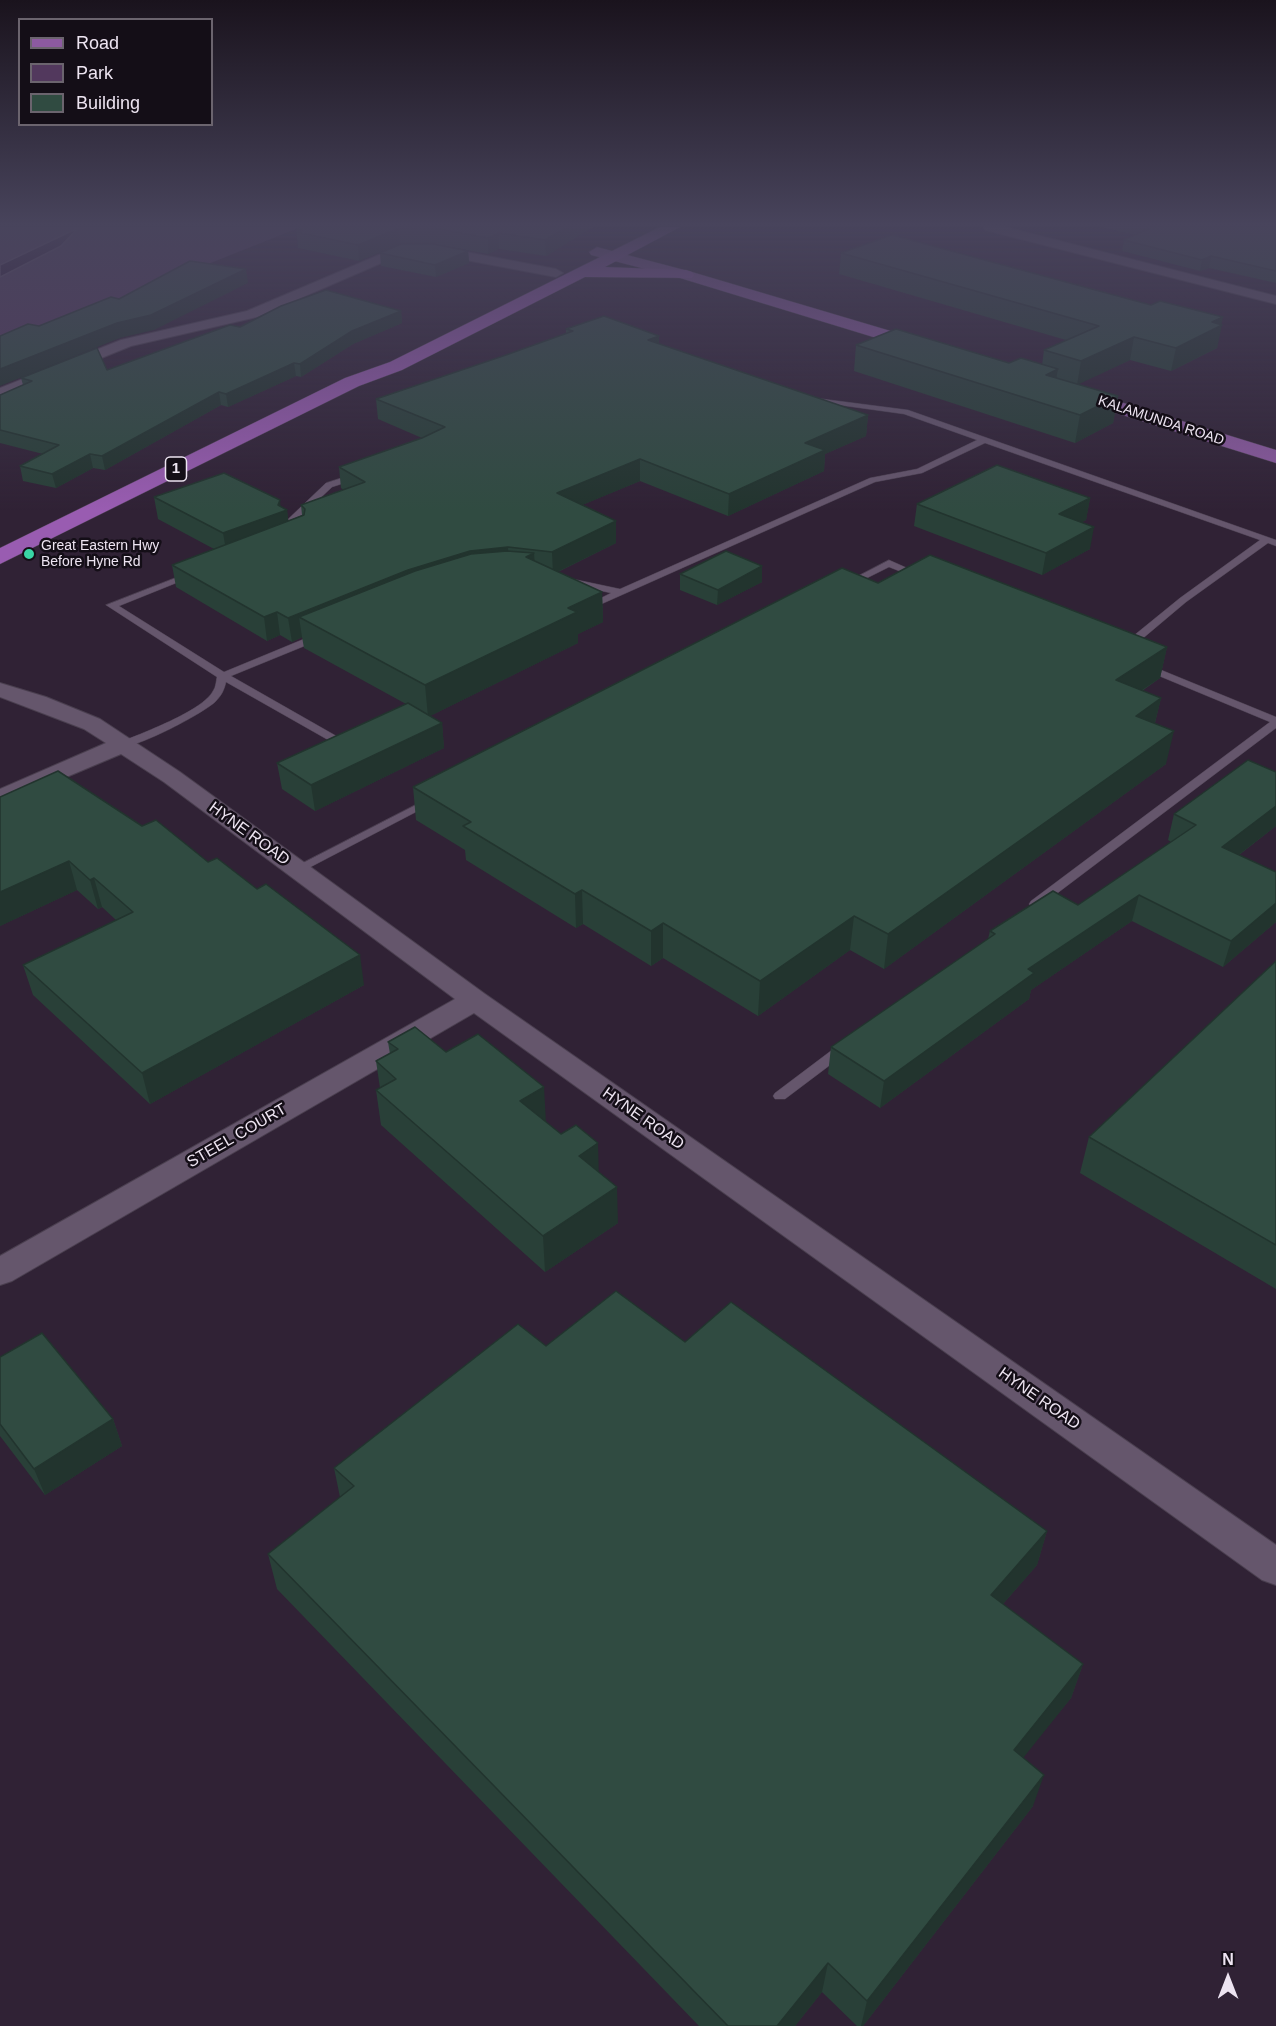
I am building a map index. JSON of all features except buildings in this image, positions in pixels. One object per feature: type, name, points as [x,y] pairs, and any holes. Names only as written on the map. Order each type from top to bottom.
[{"type":"highway","name":"1","points":[[352,382],[382,361],[456,322]]},
{"type":"highway","name":"1","points":[[0,557],[352,382],[396,366],[485,322]]},
{"type":"main road","points":[[840,322],[947,354]]},
{"type":"main road","name":"KALAMUNDA ROAD","points":[[1055,387],[1276,457]]},
{"type":"street","points":[[0,394],[126,343],[219,322]]},
{"type":"street","name":"HYNE ROAD","points":[[0,690],[38,702],[92,724],[172,777],[475,1000],[1276,1567]]},
{"type":"street","points":[[0,798],[122,745]]},
{"type":"street","name":"STEEL COURT","points":[[0,1272],[475,1000]]},
{"type":"lane","points":[[800,397],[905,412],[1276,543]]},
{"type":"lane","points":[[594,604],[873,480],[919,471],[984,440]]},
{"type":"lane","points":[[293,537],[303,533],[287,525],[329,485],[363,474]]},
{"type":"lane","points":[[1028,909],[1276,722],[1128,659],[1184,600],[1266,540]]},
{"type":"lane","points":[[836,591],[889,563],[933,581]]},
{"type":"lane","points":[[197,573],[111,605],[223,676],[334,739]]},
{"type":"lane","points":[[553,580],[622,591]]},
{"type":"lane","points":[[122,745],[163,728],[196,710],[217,694],[223,676],[329,632]]},
{"type":"lane","points":[[297,869],[445,793]]},
{"type":"lane","points":[[780,1095],[856,1038]]},
{"type":"green space","points":[[0,322],[64,322],[60,323],[0,341]]},
{"type":"place","name":"Great Eastern Hwy Before Hyne Rd","points":[[29,554]]}]
